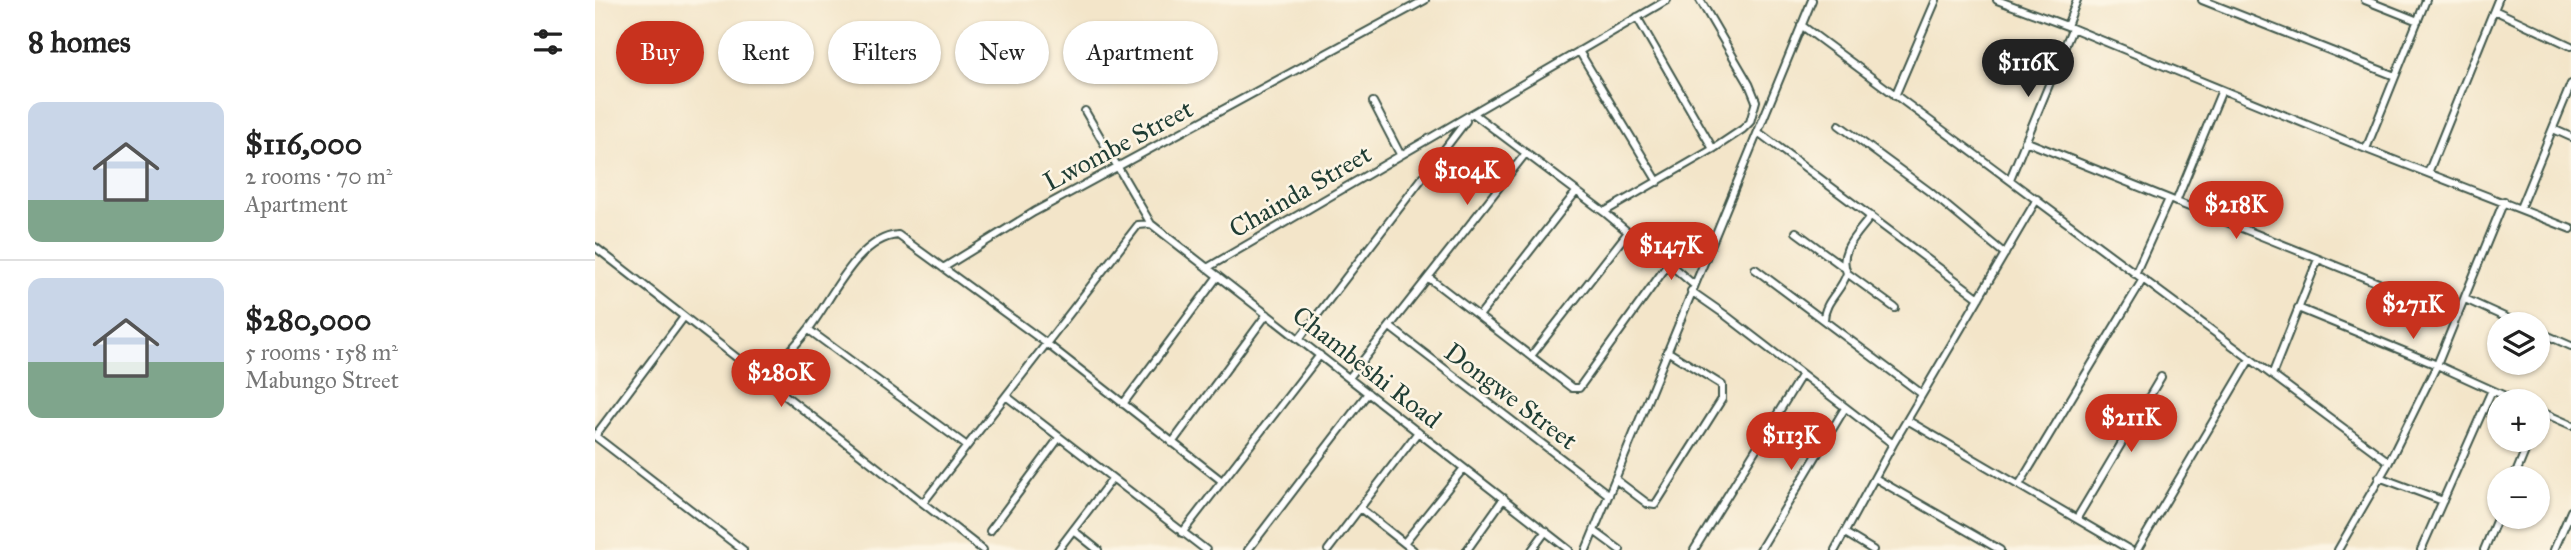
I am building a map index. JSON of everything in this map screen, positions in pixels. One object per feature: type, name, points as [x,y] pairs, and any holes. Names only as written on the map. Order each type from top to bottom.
[{"type":"street","name":"Lwombe Street","points":[[943,268],[1034,212],[1425,0]]},
{"type":"street","name":"Chainda Street","points":[[1207,268],[1667,0]]},
{"type":"street","points":[[1604,212],[1713,149],[1743,129],[1751,119],[1756,101],[1749,84],[1700,0]]},
{"type":"street","points":[[1586,550],[1812,0]]},
{"type":"street","points":[[1895,96],[1936,0]]},
{"type":"street","points":[[1997,0],[2571,229]]},
{"type":"street","points":[[2010,180],[2077,0]]},
{"type":"street","points":[[2202,0],[2395,76]]},
{"type":"street","points":[[2365,0],[2418,21]]},
{"type":"street","points":[[2366,149],[2426,0]]},
{"type":"street","points":[[2428,173],[2498,0]]},
{"type":"street","points":[[2494,10],[2571,46]]},
{"type":"street","points":[[1637,17],[1713,149]]},
{"type":"street","points":[[1801,25],[2389,462]]},
{"type":"street","points":[[1579,51],[1658,182]]},
{"type":"street","points":[[2520,208],[2571,85]]},
{"type":"street","points":[[2135,274],[2222,90]]},
{"type":"street","points":[[1373,102],[1400,154]]},
{"type":"street","points":[[923,503],[1138,225],[1151,224],[1086,111]]},
{"type":"street","points":[[1300,340],[1471,115],[1661,255],[1692,288],[1892,444]]},
{"type":"street","points":[[1751,119],[1759,130],[1979,298]]},
{"type":"street","points":[[1839,125],[1930,192],[2005,254]]},
{"type":"street","points":[[2553,129],[2571,137]]},
{"type":"street","points":[[2025,141],[2458,315]]},
{"type":"street","points":[[1349,378],[1526,153]]},
{"type":"street","points":[[1479,316],[1576,192]]},
{"type":"street","points":[[1835,550],[1892,444],[2036,199]]},
{"type":"street","points":[[2339,550],[2389,462],[2437,365],[2504,201]]},
{"type":"street","points":[[1824,320],[1827,306],[1845,281],[1844,252],[1871,216]]},
{"type":"street","name":"Chambeshi Road","points":[[1151,224],[1569,550]]},
{"type":"street","points":[[1531,356],[1627,232]]},
{"type":"street","points":[[1796,232],[1895,307]]},
{"type":"street","points":[[763,379],[809,330],[851,266],[890,235],[903,236],[1046,343],[1222,481]]},
{"type":"street","points":[[595,247],[983,550]]},
{"type":"street","points":[[2272,375],[2318,258]]},
{"type":"street","points":[[1429,278],[1572,388],[1579,388],[1664,274],[1666,261]]},
{"type":"street","points":[[1755,269],[1922,394]]},
{"type":"street","points":[[1122,404],[1218,276]]},
{"type":"street","points":[[2019,485],[2143,279]]},
{"type":"street","points":[[2465,299],[2494,312]]},
{"type":"street","points":[[2298,308],[2489,389]]},
{"type":"street","points":[[1172,443],[1267,314]]},
{"type":"street","points":[[684,317],[595,436],[743,550]]},
{"type":"street","name":"Dongwe Street","points":[[1390,327],[1609,495]]},
{"type":"street","points":[[809,330],[967,446]]},
{"type":"street","points":[[2550,337],[2569,346],[2571,336]]},
{"type":"street","points":[[1615,479],[1648,504],[1655,505],[1722,399],[1722,385],[1667,351]]},
{"type":"street","points":[[1182,533],[1319,355]]},
{"type":"street","points":[[2137,550],[2250,359]]},
{"type":"street","points":[[1694,550],[1802,374]]},
{"type":"street","points":[[2077,518],[2161,377]]},
{"type":"street","points":[[1248,550],[1368,393]]},
{"type":"street","points":[[1006,396],[1206,550]]},
{"type":"street","points":[[2421,550],[2487,399]]},
{"type":"street","points":[[1760,550],[1845,408]]},
{"type":"street","points":[[2550,416],[2571,425]]},
{"type":"street","points":[[1907,420],[2130,550]]},
{"type":"street","points":[[1328,550],[1418,432]]},
{"type":"street","points":[[990,531],[1059,438]]},
{"type":"street","points":[[1404,543],[1464,468]]},
{"type":"street","points":[[2379,477],[2443,501]]},
{"type":"street","points":[[1875,478],[2000,550]]},
{"type":"street","points":[[1058,550],[1112,479]]},
{"type":"street","points":[[1467,550],[1504,499]]},
{"type":"street","points":[[1360,508],[1413,550]]},
{"type":"street","points":[[2554,550],[2571,511]]},
{"type":"street","points":[[2484,550],[2493,529]]},
{"type":"street","points":[[1073,530],[1098,550]]},
{"type":"street","points":[[1532,550],[1546,531]]},
{"type":"street","points":[[1594,531],[1620,550]]},
{"type":"street","points":[[1845,533],[1873,550]]}]
